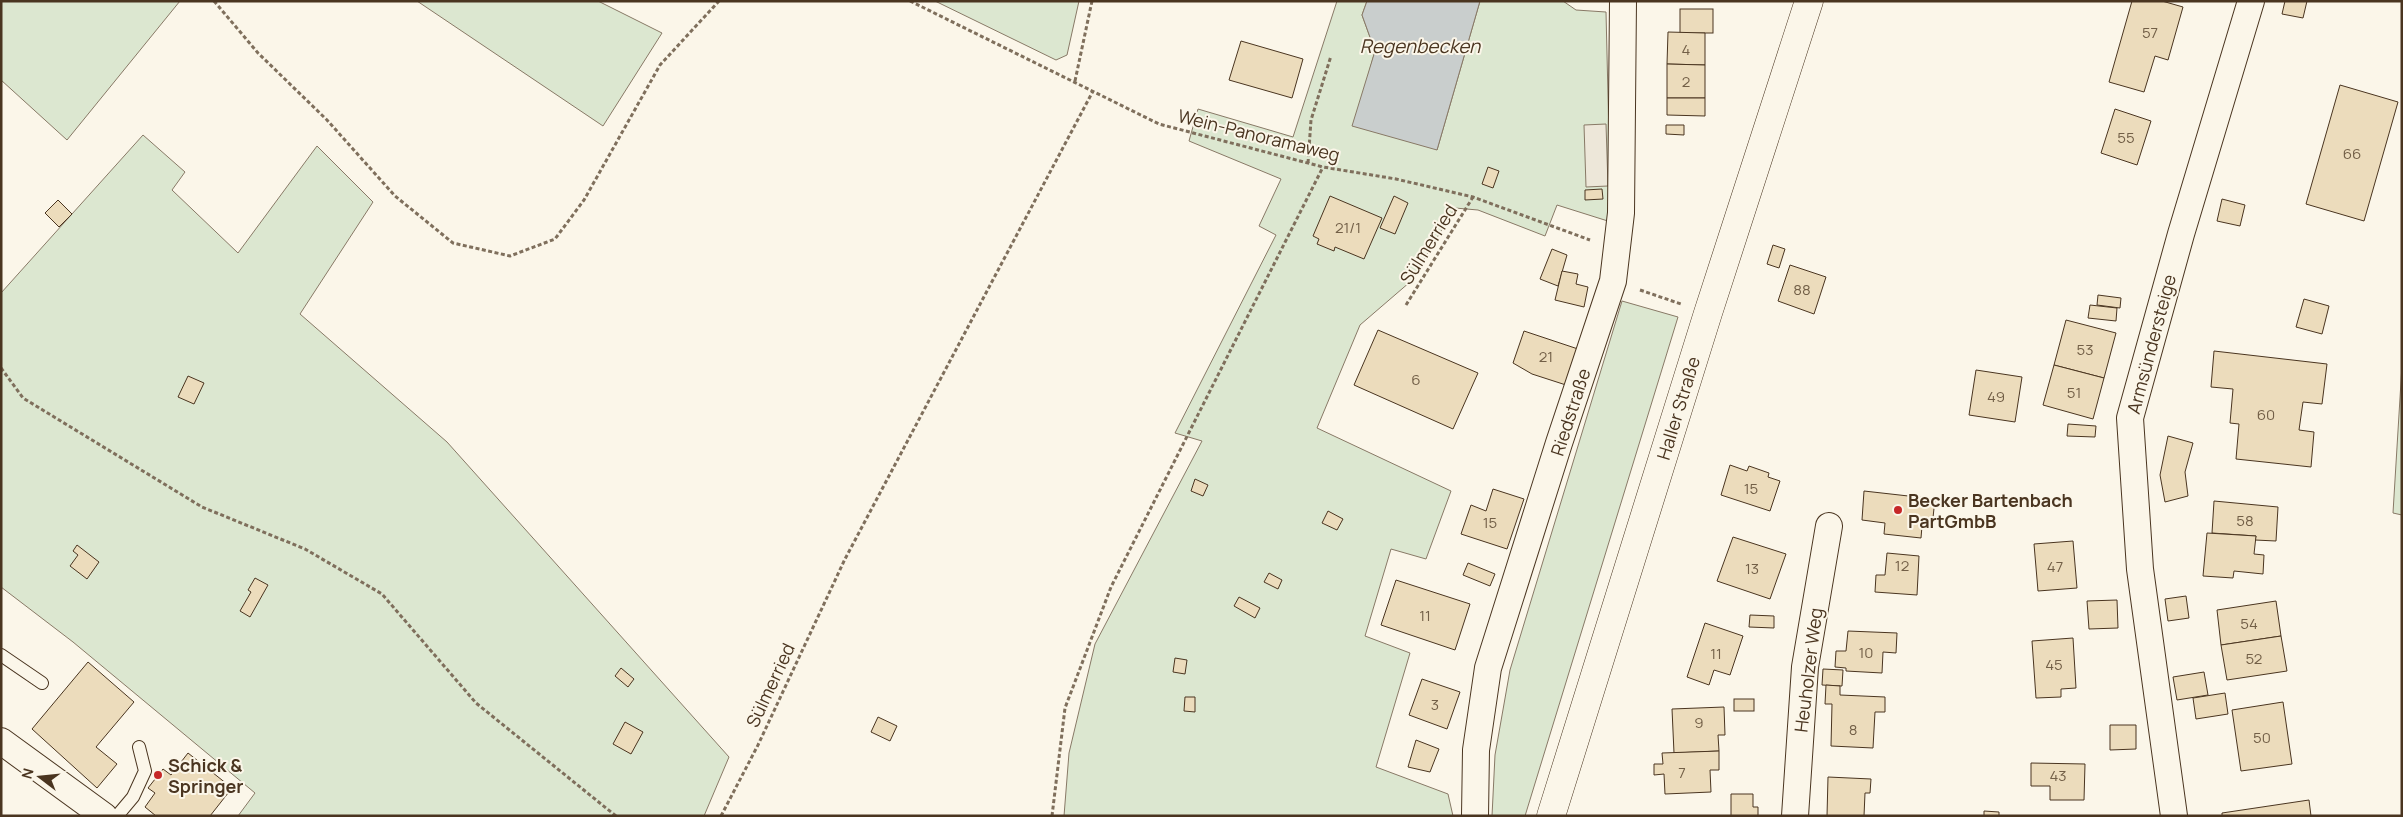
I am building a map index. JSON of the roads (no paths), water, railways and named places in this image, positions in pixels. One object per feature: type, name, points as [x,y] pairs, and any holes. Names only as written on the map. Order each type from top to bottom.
[{"type":"main road","name":"Haller Straße","points":[[1551,816],[1708,314],[1809,1]]},
{"type":"street","name":"Riedstraße","points":[[1475,816],[1476,750],[1488,668],[1556,452],[1613,281],[1621,213],[1623,1]]},
{"type":"street","name":"Armsündersteige","points":[[2174,816],[2140,569],[2130,418],[2181,234],[2251,1]]},
{"type":"street","name":"Heuholzer Weg","points":[[1795,816],[1805,667],[1829,526]]},
{"type":"street","points":[[1,741],[104,816]]},
{"type":"lane","points":[[1,655],[42,683]]},
{"type":"lane","points":[[117,816],[133,798],[145,771],[139,747]]},
{"type":"water","name":"Regenbecken","points":[[1367,1],[1480,1],[1437,150],[1352,126],[1375,51],[1362,15]]},
{"type":"place","name":"Becker Bartenbach PartGmbB","points":[[1898,510]]},
{"type":"place","name":"Schick & Springer","points":[[158,775]]}]
